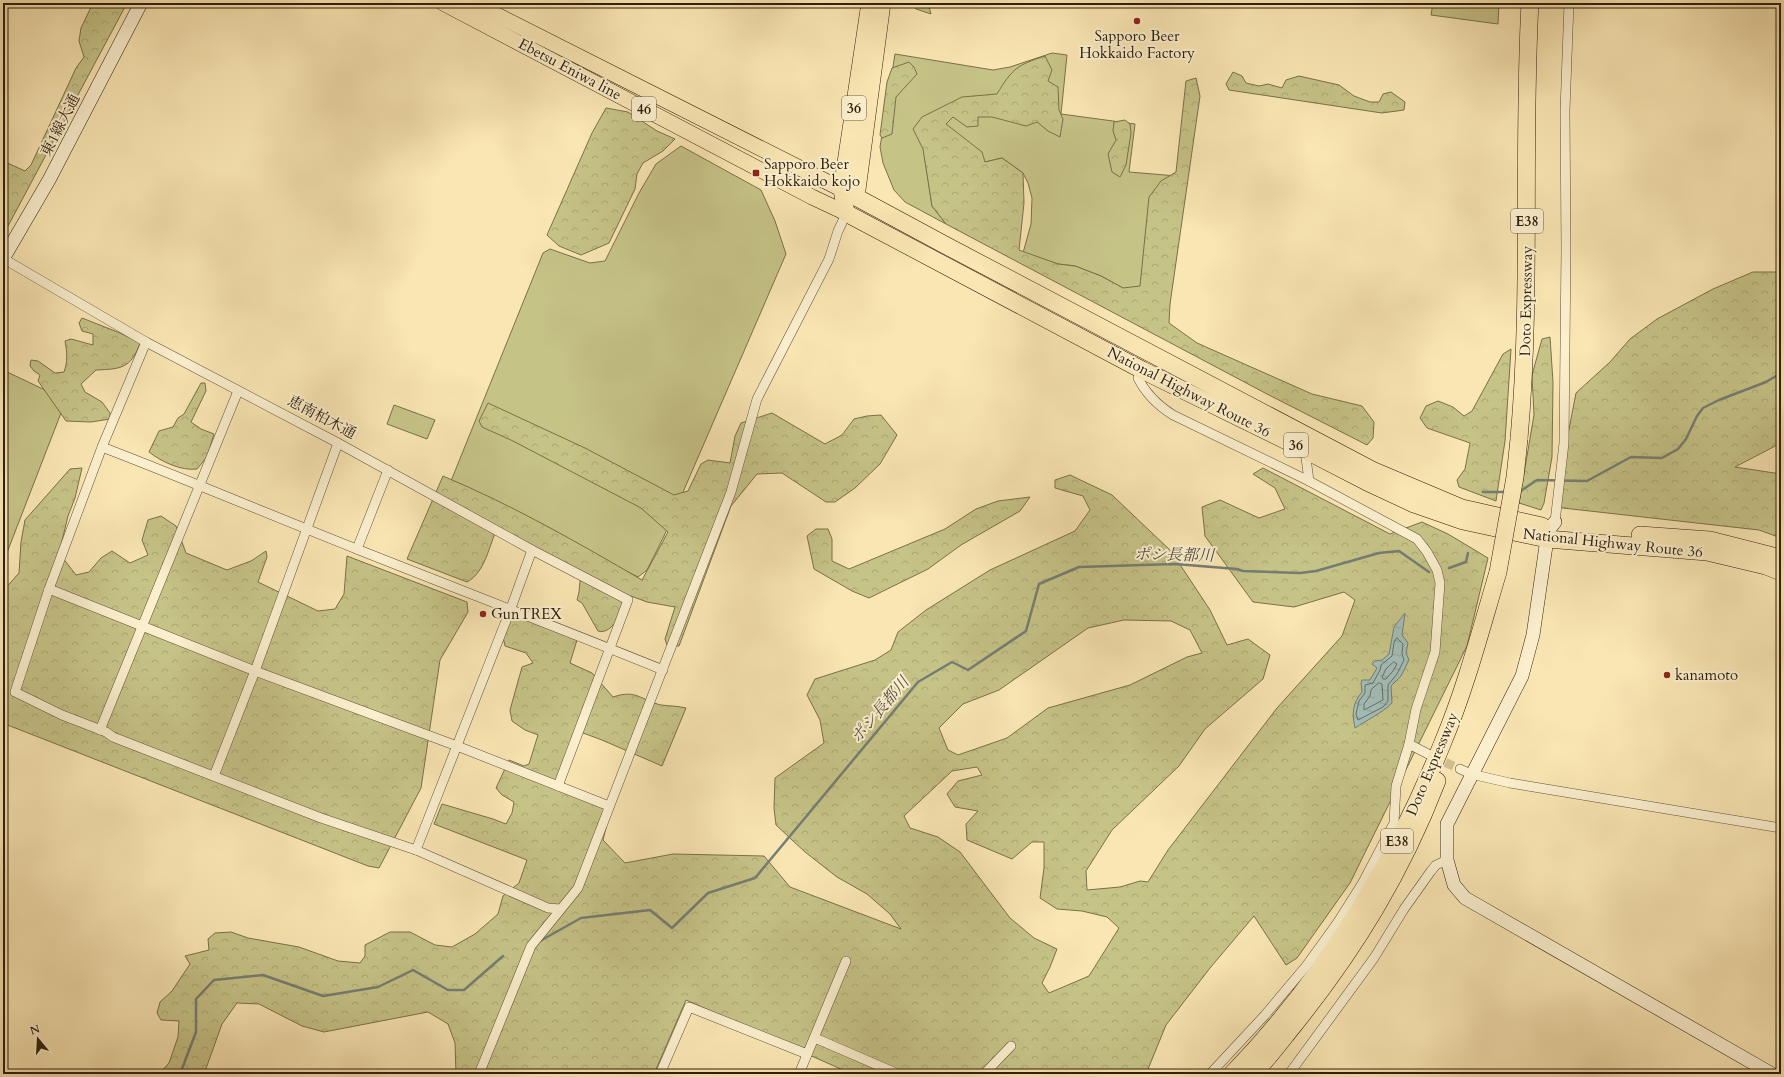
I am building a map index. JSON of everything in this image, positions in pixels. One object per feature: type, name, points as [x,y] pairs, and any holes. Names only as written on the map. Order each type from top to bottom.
[{"type":"highway","name":"36","points":[[849,193],[870,3]]},
{"type":"highway","name":"36","points":[[846,212],[882,3]]},
{"type":"highway","name":"Doto Expressway","points":[[1254,1074],[1324,988],[1361,935],[1393,879],[1420,825],[1452,744],[1470,690],[1484,639],[1515,477],[1524,382],[1526,334],[1526,141],[1530,3]]},
{"type":"highway","name":"National Highway Route 36","points":[[849,193],[945,246],[1372,470],[1462,508],[1551,530],[1707,552],[1766,566],[1781,572]]},
{"type":"highway","name":"National Highway Route 36","points":[[846,212],[1142,370],[1414,504],[1462,521],[1551,530],[1710,540],[1781,558]]},
{"type":"highway","name":"Doto Expressway","points":[[1232,1074],[1312,982],[1382,872],[1411,814],[1443,742],[1462,690],[1498,572]]},
{"type":"main road","name":"Ebetsu Eniwa line","points":[[443,3],[812,197],[846,212]]},
{"type":"main road","name":"Ebetsu Eniwa line","points":[[473,3],[849,193]]},
{"type":"street","name":"東1線大通","points":[[3,260],[49,180],[141,3]]},
{"type":"street","points":[[1570,3],[1565,111],[1566,249],[1564,443],[1533,636],[1522,676],[1465,771],[1447,824],[1447,860],[1454,885],[1465,898],[1772,1074]]},
{"type":"street","points":[[478,1074],[531,946],[578,888],[731,492],[757,399],[829,258],[846,212]]},
{"type":"street","name":"恵南柏木通","points":[[3,260],[146,342],[338,443],[532,550],[628,600],[610,648]]},
{"type":"street","points":[[146,342],[102,447],[49,589],[15,692],[62,715],[214,776],[321,818],[416,850],[548,908],[560,909]]},
{"type":"street","points":[[1142,370],[1138,378],[1144,389],[1160,406],[1173,415],[1309,481],[1417,539],[1428,552],[1438,570],[1440,583],[1435,652],[1416,709],[1409,744],[1396,786],[1394,823],[1362,884],[1338,922],[1307,965],[1265,1015],[1210,1074]]},
{"type":"street","points":[[100,730],[238,391]]},
{"type":"street","points":[[214,776],[255,671],[338,443]]},
{"type":"street","points":[[102,447],[201,485],[475,596],[511,608],[663,670]]},
{"type":"street","points":[[1305,450],[1309,481]]},
{"type":"street","points":[[357,549],[388,470]]},
{"type":"street","points":[[416,850],[511,608],[532,550]]},
{"type":"street","points":[[49,589],[255,671],[457,746],[609,806]]},
{"type":"street","points":[[558,786],[610,648]]},
{"type":"street","points":[[1409,744],[1430,755]]},
{"type":"street","points":[[1465,771],[1510,783],[1781,828]]},
{"type":"street","points":[[1289,1074],[1374,958],[1404,909],[1431,871],[1436,866],[1447,860]]},
{"type":"street","points":[[799,1074],[846,961]]},
{"type":"street","points":[[660,1074],[689,1007],[807,1054]]},
{"type":"street","points":[[815,1038],[898,1074]]},
{"type":"street","points":[[984,1074],[1011,1046]]},
{"type":"green space","points":[[93,3],[127,3],[8,226],[3,231],[3,161],[25,171],[31,165],[76,68],[84,57],[79,41],[81,28]]},
{"type":"green space","points":[[911,3],[928,3],[931,14],[916,9]]},
{"type":"green space","points":[[1433,3],[1499,3],[1498,24],[1431,15]]},
{"type":"green space","points":[[1052,53],[1067,55],[1061,114],[1135,124],[1129,172],[1177,176],[1140,290],[1128,291],[1101,276],[1075,266],[1058,264],[1023,253],[1031,224],[1032,198],[1028,183],[1023,173],[1002,158],[985,162],[924,153],[932,206],[946,224],[905,202],[894,190],[883,163],[880,147],[895,54],[993,70],[1010,67]]},
{"type":"green space","points":[[1045,56],[1052,70],[1048,81],[1058,87],[1059,110],[1063,119],[1060,137],[1048,131],[1037,122],[1026,126],[992,117],[978,117],[978,126],[967,127],[953,117],[946,124],[982,152],[985,162],[1002,158],[1023,173],[1024,203],[1019,250],[1058,264],[1075,266],[1101,276],[1123,288],[1140,286],[1149,197],[1161,181],[1176,172],[1186,81],[1196,78],[1200,96],[1170,304],[1169,323],[1197,343],[1312,394],[1362,406],[1374,422],[1373,438],[1367,445],[1267,394],[946,224],[932,206],[923,149],[913,129],[922,117],[962,97],[997,94],[1011,73],[1021,65]]},
{"type":"green space","points":[[909,62],[914,67],[917,74],[896,97],[892,134],[882,138],[880,135],[887,82],[892,68]]},
{"type":"green space","points":[[1233,72],[1242,76],[1246,83],[1259,86],[1268,84],[1282,88],[1286,80],[1299,76],[1339,85],[1354,96],[1370,102],[1379,102],[1383,94],[1391,92],[1405,102],[1404,110],[1382,113],[1229,90],[1226,84]]},
{"type":"green space","points":[[606,108],[628,112],[657,131],[675,139],[663,151],[643,163],[637,174],[635,189],[609,243],[581,255],[559,246],[547,235],[592,133]]},
{"type":"green space","points":[[1125,120],[1130,124],[1131,133],[1126,165],[1120,177],[1112,172],[1108,154],[1116,140],[1113,131],[1114,122]]},
{"type":"green space","points":[[681,146],[761,190],[775,221],[786,254],[664,536],[647,570],[638,577],[451,481],[543,253],[550,249],[590,263],[605,261],[639,193],[656,164]]},
{"type":"green space","points":[[1753,272],[1781,272],[1781,443],[1735,467],[1781,474],[1781,538],[1759,530],[1554,507],[1576,393],[1610,362],[1630,339],[1657,319],[1713,289]]},
{"type":"green space","points":[[82,318],[120,333],[140,343],[133,358],[124,366],[112,369],[96,370],[81,384],[85,392],[102,402],[110,413],[110,419],[91,422],[66,421],[38,381],[40,375],[30,366],[31,360],[38,361],[55,373],[64,372],[67,356],[65,341],[71,339],[93,345],[93,334],[82,331],[79,323]]},
{"type":"green space","points":[[1550,337],[1553,382],[1552,457],[1544,503],[1541,510],[1519,503],[1534,415],[1532,375],[1542,339]]},
{"type":"green space","points":[[1511,349],[1505,441],[1496,501],[1459,487],[1457,480],[1465,469],[1470,443],[1427,428],[1420,418],[1426,406],[1438,401],[1453,407],[1464,416],[1472,411],[1503,354]]},
{"type":"green space","points":[[3,370],[66,400],[3,563]]},
{"type":"green space","points":[[201,383],[205,383],[206,391],[191,422],[201,429],[214,434],[207,457],[197,469],[185,469],[166,462],[149,452],[159,431],[173,427],[178,418],[184,414]]},
{"type":"green space","points":[[488,403],[585,448],[674,495],[688,491],[701,464],[708,460],[730,463],[735,436],[741,423],[772,413],[825,444],[842,435],[854,419],[867,416],[881,415],[897,435],[880,464],[855,488],[835,502],[826,502],[782,473],[757,474],[731,506],[679,646],[667,645],[665,639],[675,607],[647,602],[631,596],[622,613],[613,625],[609,629],[598,631],[582,603],[577,600],[581,571],[498,527],[483,565],[479,572],[467,582],[407,559],[443,476],[494,499],[569,538],[642,580],[668,532],[641,508],[513,441],[482,427],[479,421]]},
{"type":"green space","points":[[394,405],[435,420],[427,439],[387,424]]},
{"type":"green space","points":[[82,468],[59,553],[76,575],[89,572],[101,558],[112,551],[130,563],[148,555],[142,540],[148,520],[161,516],[176,526],[186,553],[227,570],[251,561],[266,551],[267,557],[258,582],[318,611],[335,609],[344,594],[347,556],[467,602],[468,612],[440,660],[421,788],[379,868],[368,866],[3,722],[3,591],[19,573],[21,542],[25,520],[70,469]]},
{"type":"green space","points":[[1263,468],[1390,534],[1422,522],[1448,534],[1488,558],[1467,646],[1350,883],[1297,958],[1286,965],[1254,916],[1210,968],[1166,1025],[1146,1074],[852,1074],[686,1000],[654,1074],[456,1074],[455,1043],[448,1024],[428,1012],[324,1032],[302,1026],[259,1004],[237,1003],[222,1024],[204,1074],[159,1074],[169,1063],[178,1037],[179,1021],[161,1020],[157,1013],[160,1002],[172,991],[190,964],[185,956],[209,950],[208,939],[215,933],[231,932],[248,938],[299,947],[338,961],[360,963],[365,956],[365,945],[390,932],[410,932],[435,945],[452,947],[475,934],[498,914],[503,896],[519,883],[527,860],[434,824],[442,804],[506,824],[512,813],[514,802],[502,795],[496,788],[509,760],[524,766],[529,764],[538,735],[525,730],[512,721],[510,710],[522,667],[533,663],[526,653],[505,646],[503,637],[513,615],[577,640],[570,663],[592,673],[613,697],[628,694],[638,696],[661,705],[686,708],[662,766],[575,730],[554,788],[603,808],[608,820],[603,840],[625,863],[673,854],[764,856],[790,887],[901,929],[890,914],[867,894],[837,877],[805,852],[776,825],[774,808],[775,778],[824,743],[820,720],[807,695],[815,679],[875,660],[891,650],[898,632],[926,610],[990,570],[1075,531],[1090,510],[1083,496],[1055,488],[1055,480],[1070,475],[1112,495],[1171,551],[1210,610],[1227,645],[1248,639],[1270,655],[1263,679],[1205,729],[1179,766],[1112,830],[1086,871],[1087,890],[1120,887],[1140,881],[1148,882],[1168,850],[1277,708],[1342,636],[1355,600],[1344,592],[1294,607],[1253,602],[1205,536],[1202,507],[1220,500],[1259,518],[1285,509],[1275,488],[1253,474]],"holes":[[[1124,620],[1171,621],[1190,630],[1202,653],[1187,657],[1130,685],[1048,708],[1007,738],[958,755],[948,750],[939,728],[963,704],[999,690],[1088,628]],[[977,767],[982,775],[958,781],[947,794],[955,807],[978,811],[966,824],[967,840],[1012,859],[1032,842],[1044,842],[1044,868],[1040,898],[1057,909],[1082,911],[1107,917],[1119,928],[1089,976],[1049,993],[1042,983],[1057,949],[1034,938],[1010,918],[960,852],[938,837],[910,828],[904,816],[952,771]]]},
{"type":"green space","points":[[1030,497],[1020,511],[961,545],[928,569],[869,598],[852,591],[814,569],[807,536],[816,529],[828,529],[832,539],[832,561],[849,569],[945,529],[976,509],[998,501]]},
{"type":"water","points":[[1405,613],[1402,635],[1408,643],[1406,653],[1409,660],[1401,676],[1391,686],[1392,703],[1355,728],[1353,718],[1354,709],[1356,701],[1362,692],[1362,680],[1370,680],[1377,668],[1372,664],[1375,661],[1382,660],[1389,654],[1394,627]]},
{"type":"waterway","name":"ポシ長都川","points":[[1519,492],[1537,480],[1587,481],[1631,457],[1662,458],[1678,449],[1686,439],[1697,416],[1703,408],[1719,400],[1766,382],[1781,373]]},
{"type":"waterway","name":"ポシ長都川","points":[[1483,492],[1506,492]]},
{"type":"waterway","name":"ポシ長都川","points":[[540,941],[581,918],[650,910],[672,928],[708,893],[755,878],[918,682],[952,662],[968,670],[1026,631],[1039,584],[1079,567],[1175,564],[1237,569],[1243,571],[1300,573],[1316,571],[1379,553],[1399,551],[1429,572]]},
{"type":"waterway","name":"ポシ長都川","points":[[1449,568],[1466,562],[1468,553]]},
{"type":"waterway","name":"ポシ長都川","points":[[180,1074],[196,1032],[196,999],[214,980],[263,975],[323,996],[378,987],[413,970],[448,990],[464,990],[503,956]]},
{"type":"tunnel","points":[[1433,757],[1460,769]]},
{"type":"place","name":"Sapporo Beer Hokkaido Factory","points":[[1137,21]]},
{"type":"place","name":"Sapporo Beer Hokkaido kojo","points":[[756,173]]},
{"type":"place","name":"GunTREX","points":[[483,614]]},
{"type":"place","name":"kanamoto","points":[[1667,675]]}]
